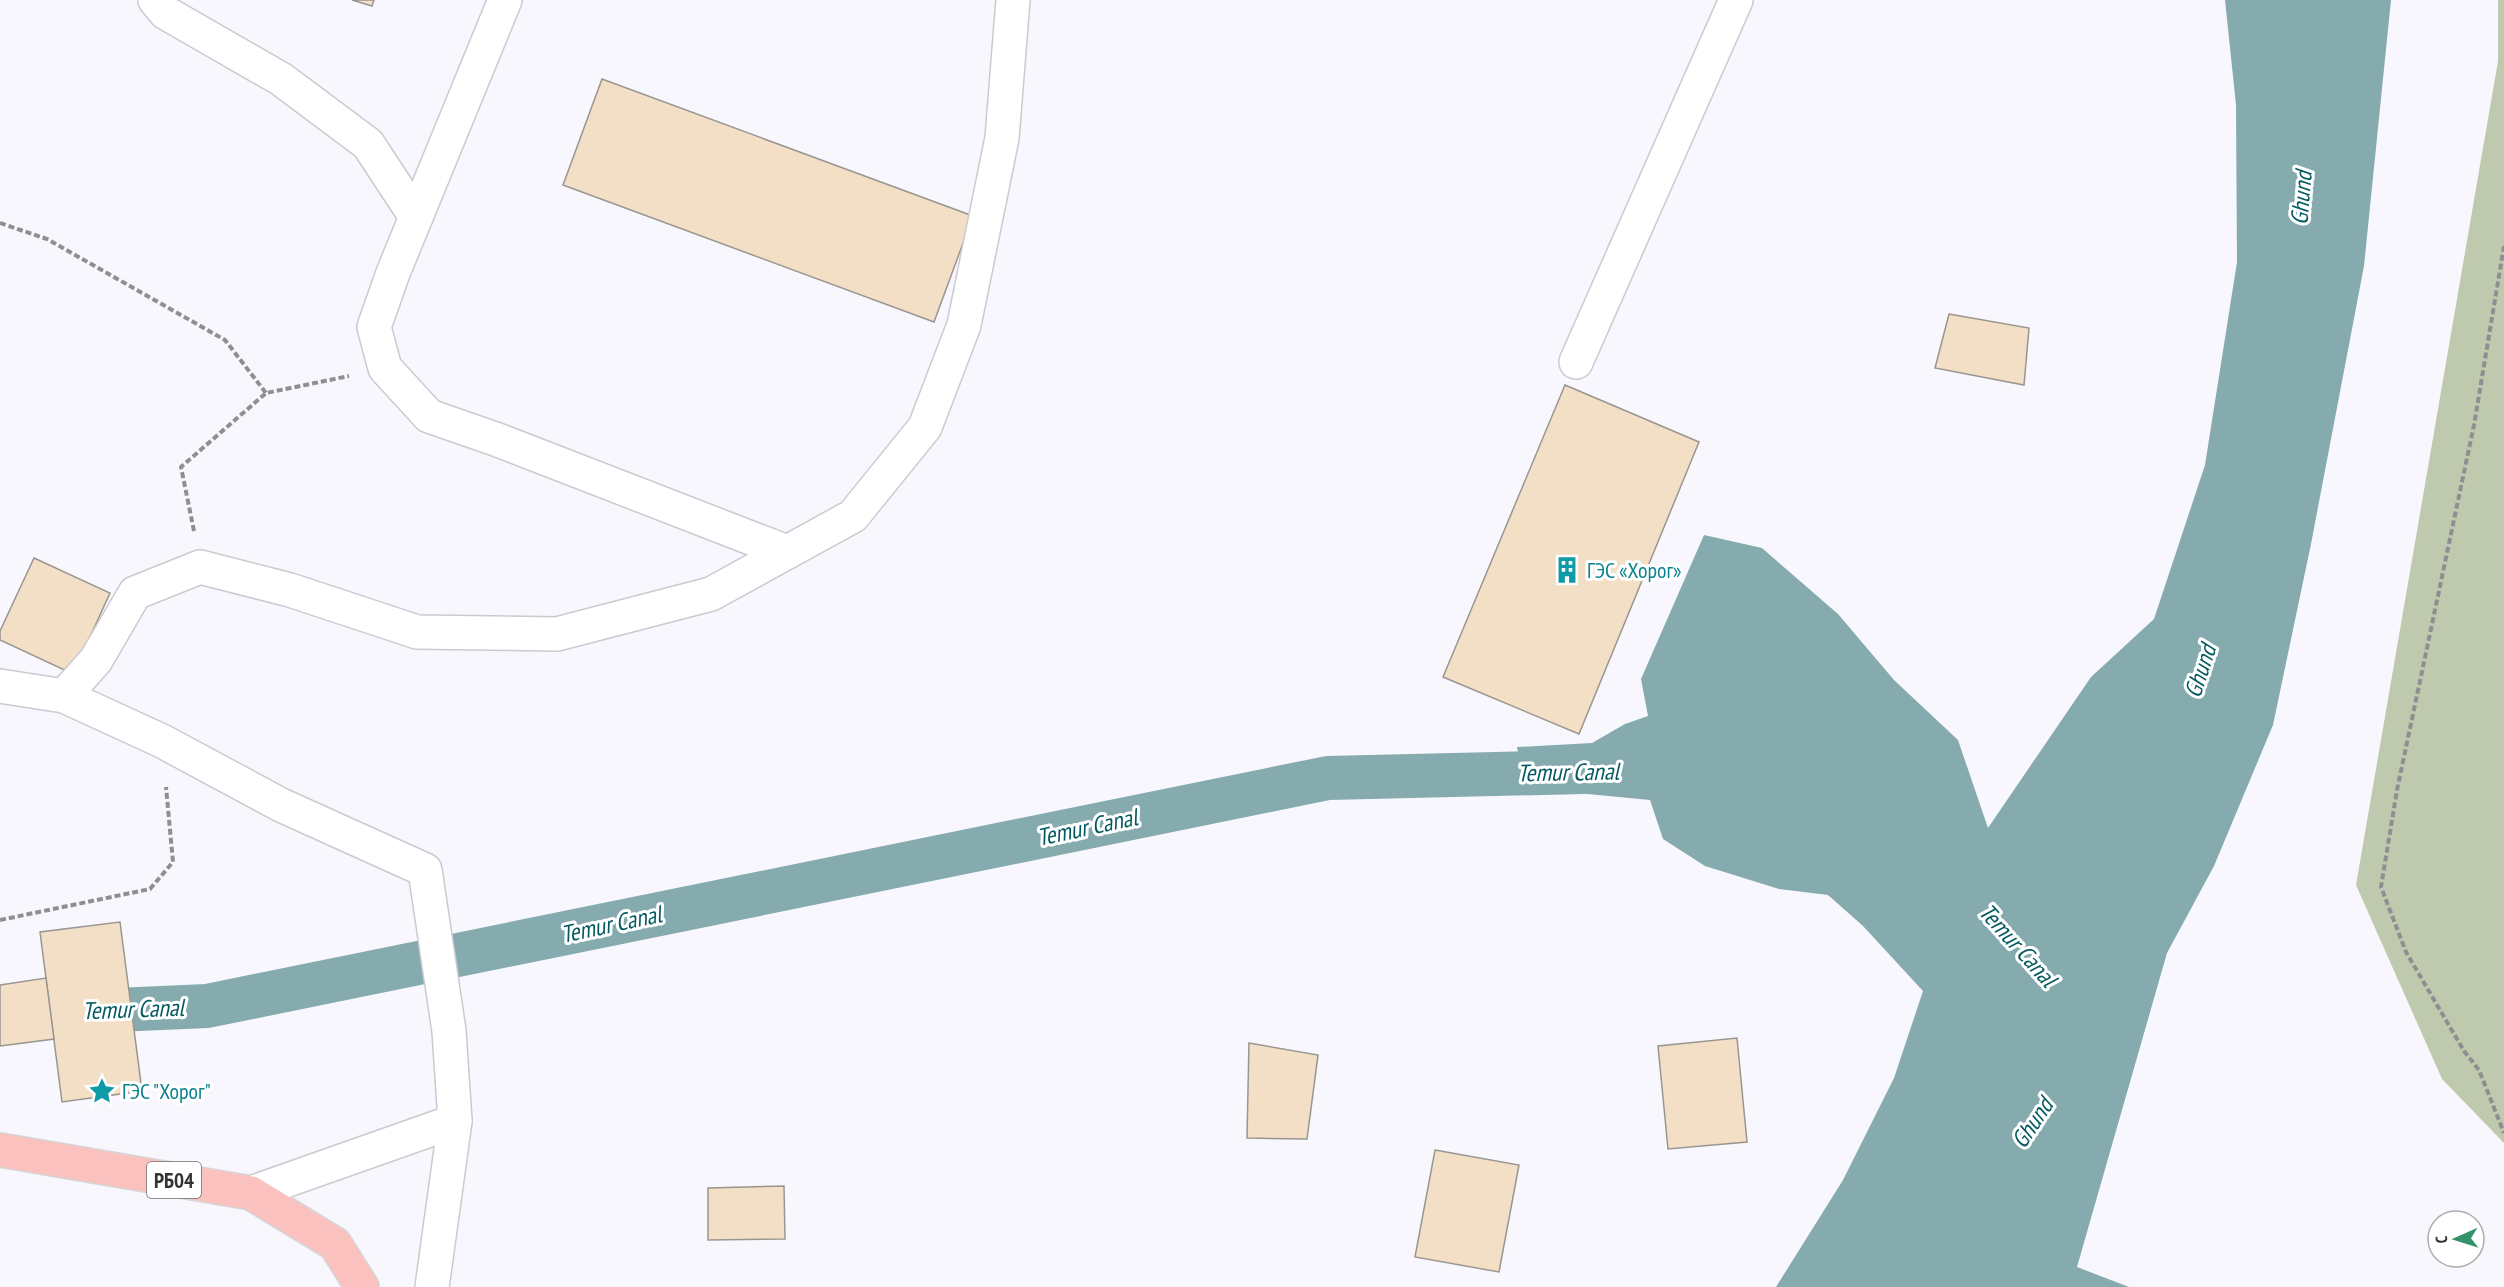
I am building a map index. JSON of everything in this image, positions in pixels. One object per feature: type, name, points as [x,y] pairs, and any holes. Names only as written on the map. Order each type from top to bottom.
[{"type":"main road","name":"РБ04","points":[[0,1150],[251,1193],[335,1244],[362,1287]]},
{"type":"street","points":[[155,0],[166,13],[280,79],[368,144],[416,217]]},
{"type":"street","points":[[505,0],[416,217],[374,327],[384,368],[429,416],[498,440],[787,552]]},
{"type":"street","points":[[64,696],[96,660],[135,593],[200,567],[290,590],[417,632],[557,634],[711,594],[853,516],[925,427],[964,325],[1002,138],[1013,0]]},
{"type":"street","points":[[1576,362],[1736,0]]},
{"type":"street","points":[[0,686],[64,696],[162,741],[281,805],[425,870],[449,1031],[455,1121],[432,1287]]},
{"type":"street","points":[[251,1193],[455,1121]]},
{"type":"path","points":[[0,223],[47,239],[225,340],[266,393]]},
{"type":"path","points":[[2504,246],[2474,425],[2397,790],[2381,887],[2406,952],[2464,1052],[2479,1070],[2504,1132]]},
{"type":"path","points":[[200,567],[181,467],[266,393],[384,368]]},
{"type":"path","points":[[0,920],[150,888],[173,862],[162,741]]},
{"type":"green space","points":[[2498,0],[2504,0],[2504,1143],[2442,1079],[2356,885],[2498,61]]},
{"type":"water","name":"Ghund","points":[[2225,0],[2391,0],[2364,266],[2311,544],[2273,725],[2214,866],[2167,953],[2077,1267],[2129,1287],[1776,1287],[1843,1180],[1894,1078],[1923,991],[1863,926],[1828,895],[1779,889],[1705,866],[1663,839],[1650,800],[1525,788],[1517,747],[1592,743],[1625,724],[1648,716],[1641,679],[1704,535],[1762,548],[1838,614],[1894,680],[1958,740],[1988,828],[2091,677],[2154,619],[2205,465],[2237,262],[2236,105]]},
{"type":"building","points":[[352,0],[374,0],[372,6]]},
{"type":"building","points":[[602,79],[973,216],[934,322],[563,185]]},
{"type":"building","points":[[1949,314],[2029,328],[2024,385],[1935,368]]},
{"type":"building","name":"ГЭС «Хорог»","points":[[1565,385],[1699,442],[1579,734],[1443,677]]},
{"type":"building","points":[[34,558],[110,593],[73,674],[0,640],[0,631]]},
{"type":"building","points":[[120,922],[142,1091],[62,1102],[40,932]]},
{"type":"building","points":[[46,978],[54,1039],[0,1046],[0,985]]},
{"type":"building","points":[[1737,1038],[1747,1142],[1668,1149],[1658,1046]]},
{"type":"building","points":[[1249,1043],[1318,1055],[1307,1139],[1247,1138]]},
{"type":"building","points":[[1435,1150],[1519,1165],[1499,1272],[1415,1257]]},
{"type":"building","points":[[784,1186],[785,1239],[708,1240],[708,1188]]},
{"type":"waterway","name":"Temur Canal","points":[[0,1015],[207,1006],[1328,778],[1583,772]]},
{"type":"place","name":"ГЭС «Хорог»","points":[[1567,570]]},
{"type":"place","name":"ГЭС \"Хорог\"","points":[[102,1091]]}]
